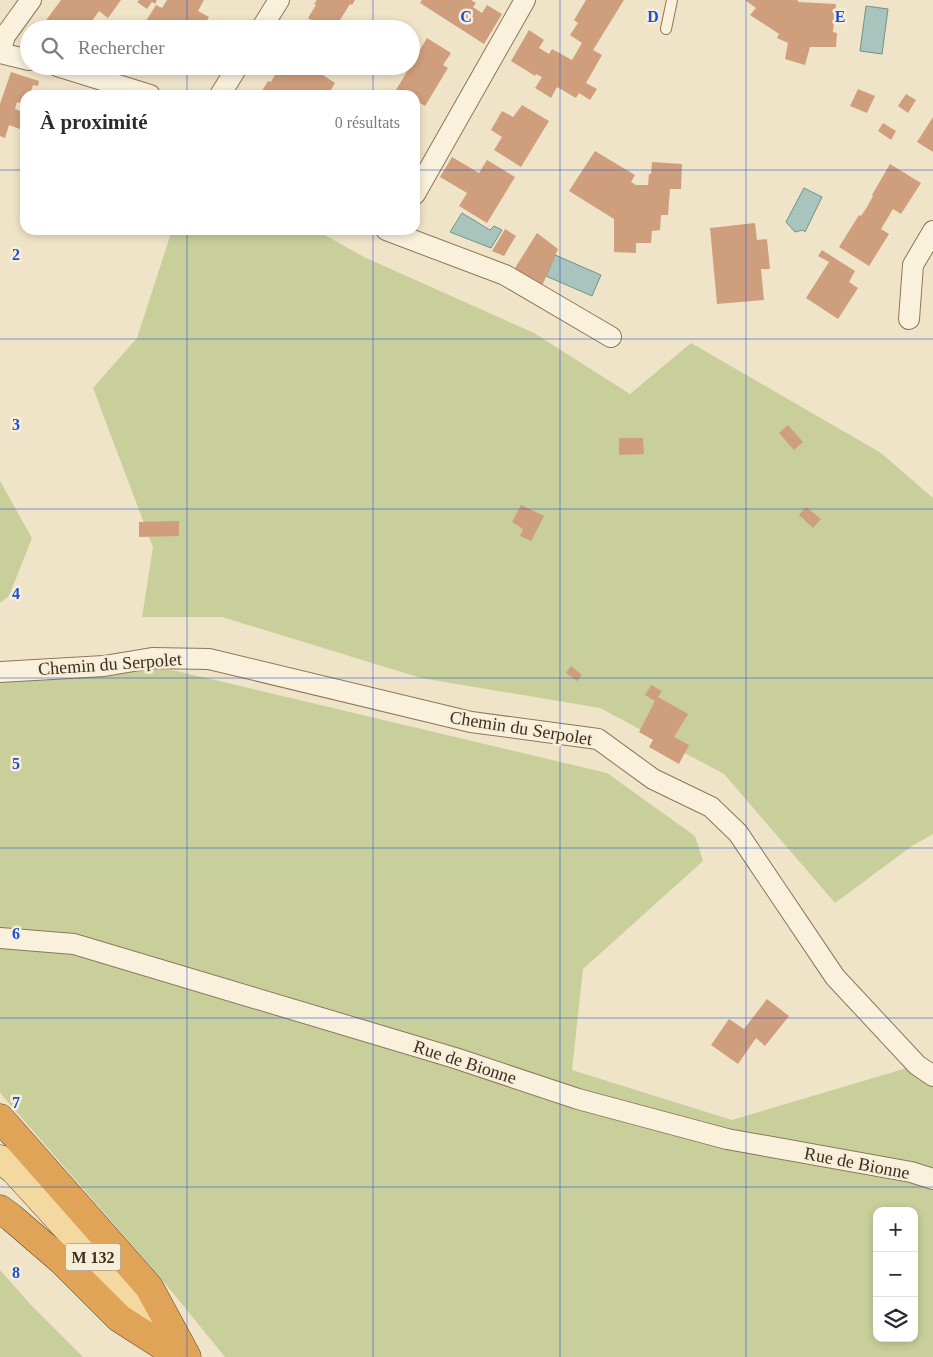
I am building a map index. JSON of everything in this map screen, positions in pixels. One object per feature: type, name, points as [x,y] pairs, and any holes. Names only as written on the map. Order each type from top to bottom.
[{"type":"highway","points":[[0,1118],[149,1287],[185,1357]]},
{"type":"highway","points":[[0,1209],[62,1261],[119,1318],[180,1357]]},
{"type":"main road","name":"M 132","points":[[0,1159],[14,1170],[185,1357]]},
{"type":"street","points":[[20,58],[0,53],[5,36],[31,0]]},
{"type":"street","points":[[267,20],[280,0]]},
{"type":"street","points":[[420,185],[525,0]]},
{"type":"street","points":[[85,75],[134,90]]},
{"type":"street","points":[[223,90],[232,75]]},
{"type":"street","points":[[909,319],[913,265],[933,231]]},
{"type":"street","points":[[401,235],[504,275],[611,336]]},
{"type":"street","name":"Chemin du Serpolet","points":[[0,672],[104,666],[152,658],[209,659],[471,722],[598,738],[653,778],[711,808],[738,833],[835,978],[917,1065],[933,1076]]},
{"type":"street","name":"Rue de Bionne","points":[[0,938],[74,944],[455,1058],[578,1099],[727,1139],[911,1172],[933,1180]]},
{"type":"lane","points":[[666,30],[672,0]]},
{"type":"green space","points":[[170,235],[325,235],[364,257],[534,333],[630,394],[691,343],[881,453],[933,498],[933,834],[912,846],[835,903],[724,774],[600,708],[421,678],[222,617],[142,617],[153,547],[93,388],[137,338]]},
{"type":"green space","points":[[0,481],[32,538],[9,596],[0,603]]},
{"type":"green space","points":[[126,659],[607,773],[695,836],[703,861],[583,969],[572,1070],[732,1120],[917,1065],[933,1078],[933,1357],[225,1357],[159,1276],[0,1093],[0,664]]},
{"type":"green space","points":[[0,1270],[30,1304],[83,1357],[0,1357]]},
{"type":"water","points":[[866,6],[888,9],[882,54],[860,51]]},
{"type":"water","points":[[804,188],[822,197],[805,232],[803,230],[795,232],[786,222]]},
{"type":"water","points":[[462,213],[490,230],[494,226],[502,230],[491,248],[450,232]]},
{"type":"water","points":[[555,255],[601,275],[592,296],[546,276]]},
{"type":"building","points":[[61,0],[121,0],[108,18],[99,11],[93,20],[46,20]]},
{"type":"building","points":[[139,0],[157,0],[155,4],[152,2],[147,9],[137,2]]},
{"type":"building","points":[[167,0],[204,0],[198,11],[209,17],[207,20],[147,20],[156,5],[162,8]]},
{"type":"building","points":[[317,0],[355,0],[352,5],[350,4],[340,20],[311,20],[308,18],[316,5],[314,4]]},
{"type":"building","points":[[422,0],[471,0],[476,3],[473,7],[482,13],[487,5],[502,14],[484,44],[420,3]]},
{"type":"building","points":[[586,0],[624,0],[593,50],[602,55],[586,83],[597,89],[590,100],[579,93],[576,98],[557,87],[551,98],[535,88],[542,77],[536,74],[535,76],[511,61],[529,30],[544,40],[539,48],[549,54],[552,49],[572,60],[582,43],[570,35],[578,23],[574,20]]},
{"type":"building","points":[[745,0],[797,0],[799,2],[836,4],[833,32],[837,33],[836,47],[810,47],[805,65],[785,59],[788,43],[777,38],[779,34],[750,15],[756,8]]},
{"type":"building","points":[[427,38],[451,53],[443,65],[448,68],[425,106],[420,103],[420,90],[396,90],[405,75],[420,75],[420,50]]},
{"type":"building","points":[[11,72],[39,81],[38,86],[33,85],[32,90],[20,90],[20,103],[17,102],[15,109],[20,111],[20,129],[9,125],[5,138],[0,136],[0,104]]},
{"type":"building","points":[[275,75],[323,75],[335,83],[331,90],[263,90],[268,81],[271,82]]},
{"type":"building","points":[[858,89],[875,96],[867,113],[850,106]]},
{"type":"building","points":[[906,94],[916,100],[908,113],[898,106]]},
{"type":"building","points":[[522,105],[549,121],[521,167],[494,150],[502,137],[491,130],[502,111],[513,117]]},
{"type":"building","points":[[933,117],[933,152],[917,142]]},
{"type":"building","points":[[883,123],[896,131],[891,140],[878,131]]},
{"type":"building","points":[[595,151],[635,175],[631,182],[636,185],[648,185],[652,162],[682,164],[681,189],[670,189],[668,215],[661,215],[660,230],[652,231],[651,243],[636,243],[636,253],[614,252],[614,219],[569,191]]},
{"type":"building","points":[[452,157],[479,173],[487,160],[515,177],[487,223],[459,206],[467,193],[440,177]]},
{"type":"building","points":[[890,164],[921,183],[901,214],[893,209],[881,229],[889,234],[869,266],[839,247],[859,215],[861,216],[867,207]]},
{"type":"building","points":[[755,223],[757,240],[767,239],[770,269],[761,269],[764,300],[717,304],[710,228]]},
{"type":"building","points":[[505,229],[516,236],[504,256],[492,251]]},
{"type":"building","points":[[537,233],[558,249],[542,286],[515,274],[515,268]]},
{"type":"building","points":[[822,250],[855,271],[849,282],[858,288],[838,319],[806,298],[829,262],[818,256]]},
{"type":"building","points":[[788,425],[803,442],[794,450],[779,433]]},
{"type":"building","points":[[619,438],[643,438],[644,454],[619,455]]},
{"type":"building","points":[[521,505],[544,516],[531,541],[520,536],[523,529],[512,522]]},
{"type":"building","points":[[806,507],[821,519],[813,528],[799,515]]},
{"type":"building","points":[[179,521],[179,536],[139,537],[139,522]]},
{"type":"building","points":[[571,666],[582,675],[577,681],[566,673]]},
{"type":"building","points":[[651,685],[662,691],[658,697],[688,714],[674,737],[689,745],[679,764],[649,747],[653,740],[639,732],[655,701],[645,695]]},
{"type":"building","points":[[767,999],[789,1016],[765,1046],[756,1038],[738,1064],[711,1045],[729,1019],[744,1029]]}]
